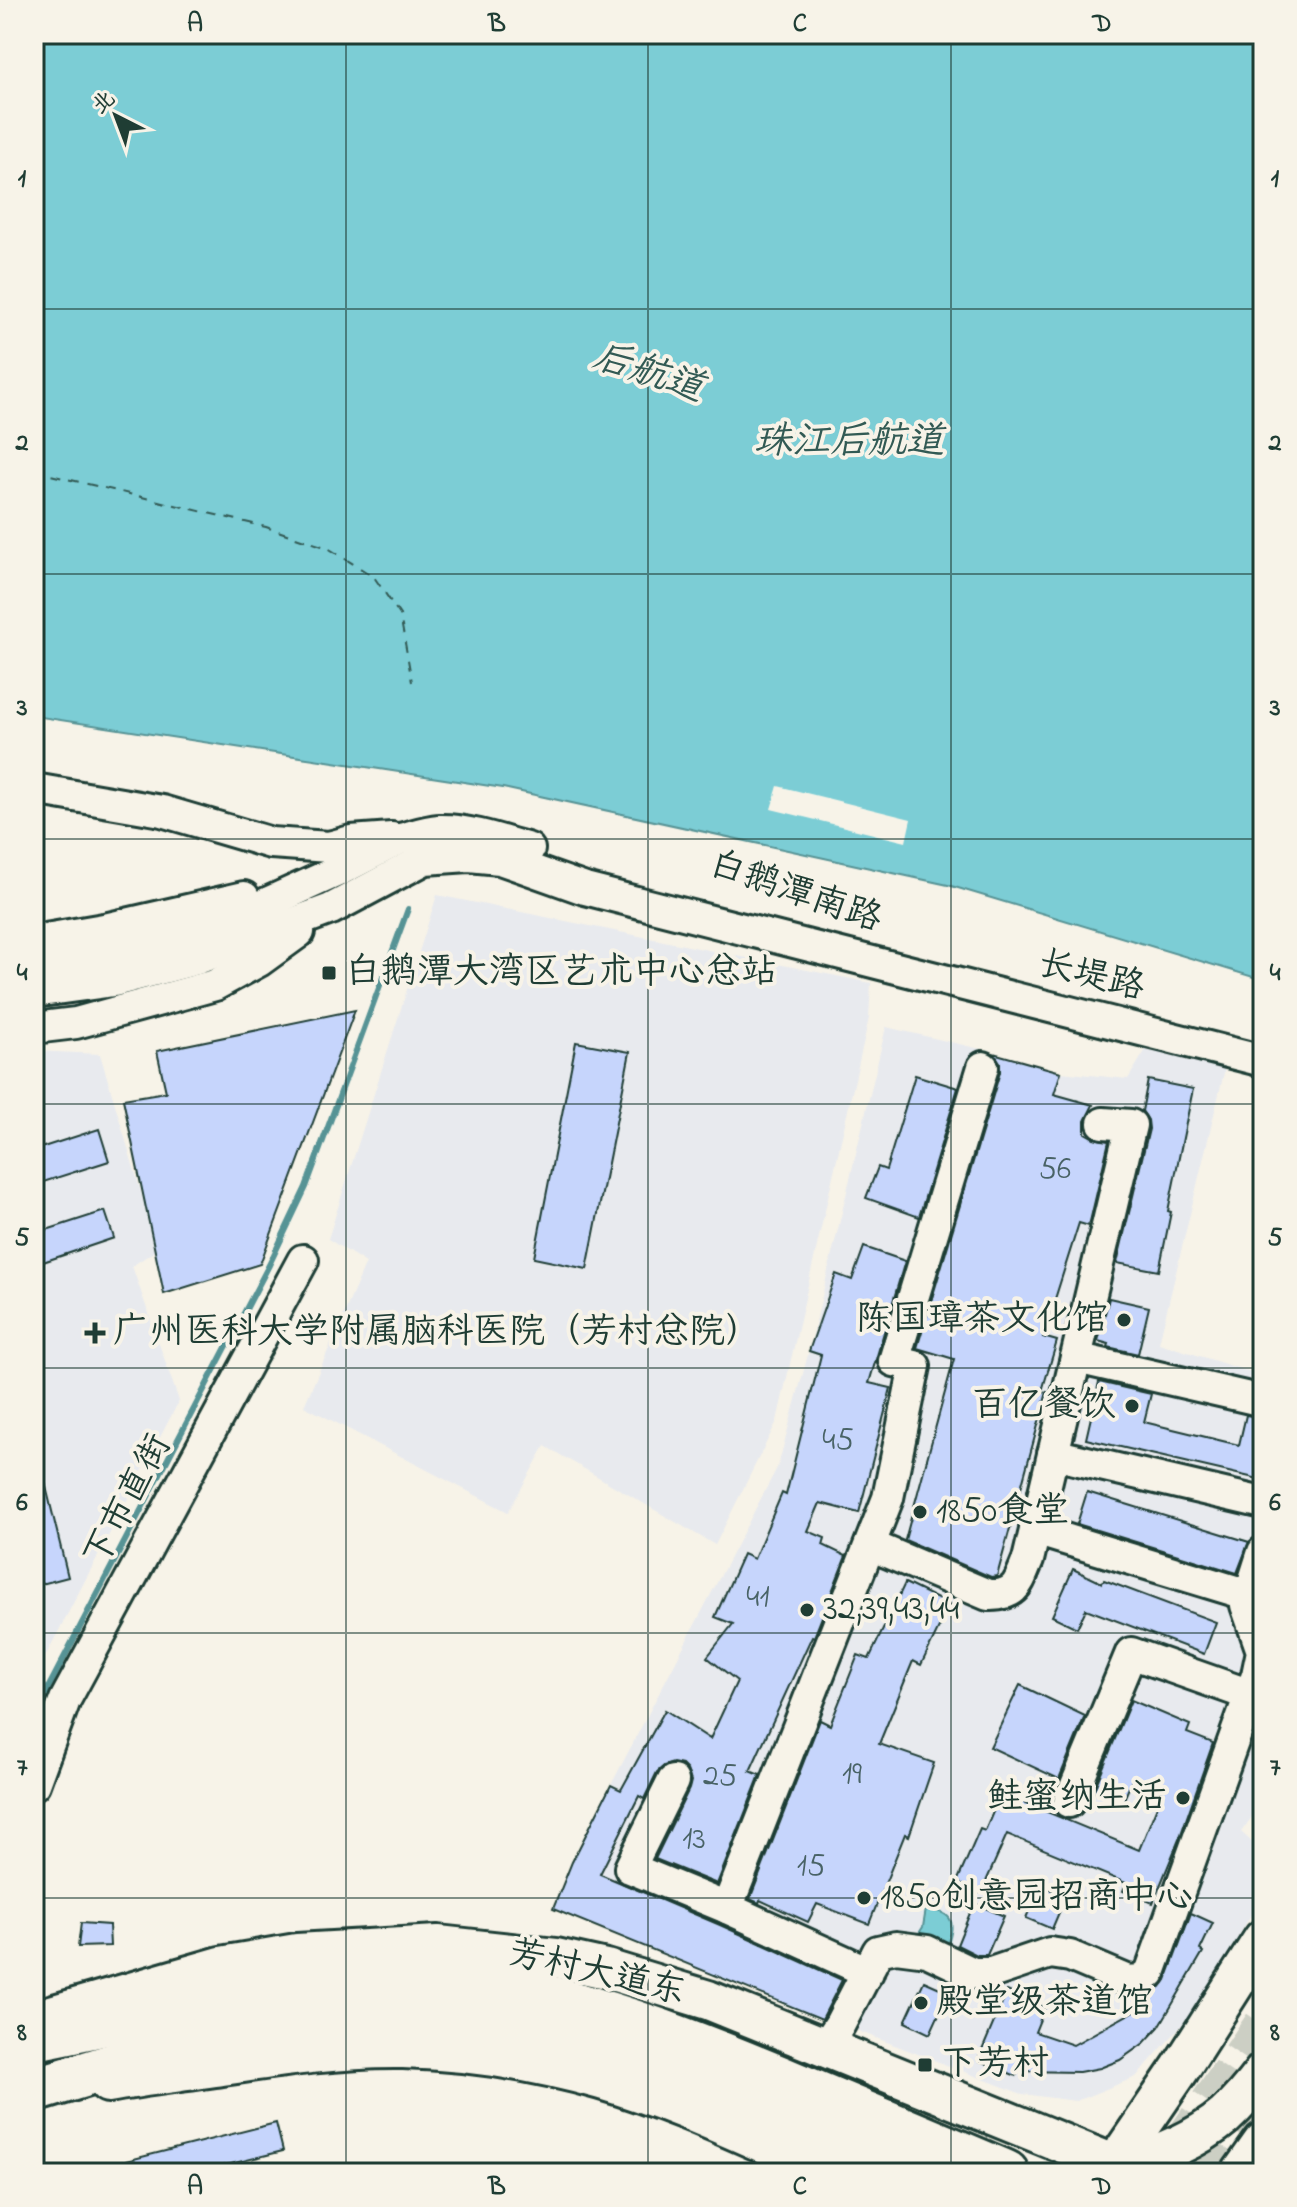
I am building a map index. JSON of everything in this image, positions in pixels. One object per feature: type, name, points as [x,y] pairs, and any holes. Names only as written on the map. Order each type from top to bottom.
[{"type":"highway","name":"芳村大道东","points":[[34,2038],[86,2029],[224,1996],[361,1979],[467,2000],[573,2039],[651,2063],[907,2173]]},
{"type":"highway","name":"芳村大道东","points":[[34,2092],[210,2036],[262,2025],[322,2015],[467,2000],[556,1999],[653,2027],[1006,2173]]},
{"type":"main road","points":[[1126,2171],[1121,2158],[1126,2148],[1263,1939]]},
{"type":"main road","name":"芳村大道东","points":[[34,2018],[256,1958],[341,1949],[438,1945],[556,1958],[606,1969],[708,2000],[1126,2171]]},
{"type":"main road","points":[[1126,2171],[1263,1971]]},
{"type":"main road","name":"芳村大道东","points":[[34,2092],[318,2052],[403,2049],[454,2052],[552,2068],[603,2081],[651,2097],[832,2173]]},
{"type":"main road","points":[[1126,2171],[1213,2125],[1245,2097],[1263,2073]]},
{"type":"main road","points":[[1241,2173],[1263,2142]]},
{"type":"street","points":[[34,789],[162,811],[271,843],[329,847],[351,841],[409,837]]},
{"type":"street","name":"白鹅潭南路","points":[[34,967],[57,965],[162,942],[232,919],[400,839],[438,830],[491,837],[789,927],[899,969]]},
{"type":"street","name":"白鹅潭南路","points":[[34,992],[114,981],[197,959],[331,909],[425,859],[469,856],[500,859],[585,889],[899,969]]},
{"type":"street","points":[[34,941],[104,929],[316,880]]},
{"type":"street","points":[[34,1028],[76,1023],[215,985],[259,961],[331,909]]},
{"type":"street","name":"长堤路","points":[[899,969],[1263,1061]]},
{"type":"street","points":[[727,1908],[888,1498],[915,1366],[894,1361],[983,1067]]},
{"type":"street","points":[[870,1545],[988,1595],[1002,1595],[1016,1588],[1028,1560],[1131,1125],[1103,1123]]},
{"type":"street","name":"下市直街","points":[[34,1784],[65,1700],[303,1260]]},
{"type":"street","points":[[1076,1358],[1263,1401]]},
{"type":"street","points":[[1053,1454],[1263,1503]]},
{"type":"street","points":[[1035,1530],[1249,1595]]},
{"type":"street","points":[[825,2047],[878,1951],[896,1947],[927,1951],[973,1973],[991,1973],[1050,1953],[1070,1956],[1129,1981],[1140,1980],[1150,1973],[1257,1675],[1262,1651],[1246,1605],[1263,1552]]},
{"type":"street","points":[[1069,1802],[1131,1653],[1250,1695]]},
{"type":"street","points":[[673,1781],[630,1868],[868,1972]]},
{"type":"shaded area","points":[[437,895],[871,983],[869,1018],[777,1421],[715,1545],[545,1446],[508,1512],[304,1406],[366,1263],[328,1239]]},
{"type":"shaded area","points":[[886,1027],[989,1051],[1061,1072],[1128,1079],[1156,1033],[1229,1052],[1159,1343],[1263,1376],[1263,1802],[1241,1832],[1263,1852],[1263,1894],[1197,2008],[1136,2077],[1076,2101],[1022,2094],[828,2022],[553,1909],[572,1862],[611,1785],[778,1466],[809,1351]]},
{"type":"shaded area","name":"广州医科大学附属脑科医院（芳村总院）","points":[[34,1051],[100,1054],[158,1249],[132,1266],[179,1401],[34,1678]]},
{"type":"water","name":"珠江后航道","points":[[34,34],[1263,34],[1263,980],[948,885],[503,788],[34,716]]},
{"type":"water","points":[[926,1909],[943,1913],[951,1921],[947,1949],[916,1938],[923,1927]]},
{"type":"pier","points":[[778,786],[911,819],[906,842],[771,809]]},
{"type":"building","points":[[355,1010],[260,1264],[164,1294],[123,1099],[166,1092],[157,1051]]},
{"type":"building","points":[[576,1042],[630,1052],[587,1269],[534,1258]]},
{"type":"building","points":[[993,1053],[1061,1072],[1054,1094],[1093,1105],[1085,1121],[1085,1133],[1109,1141],[1089,1226],[1079,1223],[1043,1337],[1057,1341],[1042,1391],[1047,1392],[997,1576],[991,1577],[905,1540],[954,1359],[917,1348],[1000,1072],[1000,1062]]},
{"type":"building","points":[[915,1075],[958,1088],[919,1217],[866,1198],[878,1167],[886,1170]]},
{"type":"building","points":[[1148,1080],[1193,1089],[1159,1271],[1117,1263],[1149,1129],[1142,1111]]},
{"type":"building","points":[[99,1129],[109,1161],[34,1185],[34,1150]]},
{"type":"building","points":[[105,1211],[114,1238],[34,1265],[34,1234]]},
{"type":"building","points":[[864,1247],[905,1261],[869,1383],[891,1388],[859,1513],[820,1503],[808,1531],[825,1538],[823,1545],[846,1556],[814,1637],[750,1771],[760,1775],[717,1884],[655,1859],[691,1781],[682,1765],[673,1763],[657,1772],[644,1799],[639,1796],[600,1874],[842,1980],[822,2019],[553,1909],[572,1862],[611,1785],[621,1790],[665,1710],[710,1739],[737,1681],[707,1657],[733,1624],[715,1617],[743,1554],[754,1559],[782,1493],[786,1495],[821,1355],[809,1351],[836,1274],[852,1280]]},
{"type":"building","points":[[1109,1298],[1149,1307],[1138,1354],[1108,1347],[1109,1344],[1098,1341]]},
{"type":"building","points":[[1099,1382],[1151,1394],[1144,1422],[1239,1445],[1246,1415],[1263,1418],[1263,1480],[1086,1439]]},
{"type":"building","points":[[40,1462],[68,1577],[34,1586],[34,1463]]},
{"type":"building","points":[[1087,1492],[1249,1542],[1237,1573],[1077,1524]]},
{"type":"building","points":[[1073,1569],[1102,1583],[1104,1580],[1216,1622],[1204,1654],[1086,1609],[1077,1628],[1052,1616]]},
{"type":"building","points":[[905,1583],[950,1605],[921,1665],[913,1661],[879,1744],[934,1763],[909,1836],[905,1834],[869,1924],[817,1904],[808,1922],[760,1900],[759,1903],[750,1899],[820,1720],[830,1725],[858,1655],[869,1659]]},
{"type":"building","points":[[1020,1685],[1085,1716],[1059,1779],[990,1747]]},
{"type":"building","points":[[1131,1700],[1190,1725],[1187,1733],[1213,1743],[1153,1903],[1123,1891],[1126,1883],[1007,1834],[981,1893],[957,1882],[980,1829],[985,1831],[1001,1793],[1139,1850],[1163,1792],[1133,1778],[1122,1804],[1093,1792]]},
{"type":"building","points":[[1040,1885],[1066,1896],[1052,1929],[1026,1918]]},
{"type":"building","points":[[974,1903],[1004,1916],[987,1955],[977,1955],[957,1945]]},
{"type":"building","points":[[1191,1913],[1213,1923],[1200,1950],[1203,1952],[1159,2027],[1144,2043],[1120,2060],[1079,2072],[1018,2071],[1016,2076],[978,2060],[1007,1991],[1045,2007],[1035,2032],[1073,2045],[1138,2009],[1143,1998],[1160,1988],[1166,1980]]},
{"type":"building","points":[[81,1923],[109,1925],[110,1946],[78,1947]]},
{"type":"building","points":[[924,1981],[949,1992],[930,2034],[905,2022]]},
{"type":"building","points":[[276,2123],[283,2151],[194,2173],[102,2173],[102,2167]]},
{"type":"waterway","points":[[34,1721],[44,1696],[269,1265],[306,1187],[408,909]]},
{"type":"ferry route","points":[[34,471],[266,527],[328,548],[374,577],[400,615],[412,682]]},
{"type":"tunnel","points":[[1177,2150],[1263,2024]]},
{"type":"tunnel","points":[[1195,2173],[1242,2106]]},
{"type":"place","name":"白鹅潭大湾区艺术中心总站","points":[[329,973]]},
{"type":"place","name":"陈国璋茶文化馆","points":[[1124,1320]]},
{"type":"place","name":"广州医科大学附属脑科医院（芳村总院）","points":[[95,1333]]},
{"type":"place","name":"百亿餐饮","points":[[1132,1406]]},
{"type":"place","name":"1850食堂","points":[[920,1512]]},
{"type":"place","name":"32,39,43,44","points":[[807,1610]]},
{"type":"place","name":"鲑蜜纳生活","points":[[1183,1798]]},
{"type":"place","name":"1850创意园招商中心","points":[[864,1898]]},
{"type":"place","name":"殿堂级茶道馆","points":[[921,2003]]},
{"type":"place","name":"下芳村","points":[[925,2065]]},
{"type":"water label","name":"后航道","points":[[648,374]]}]
